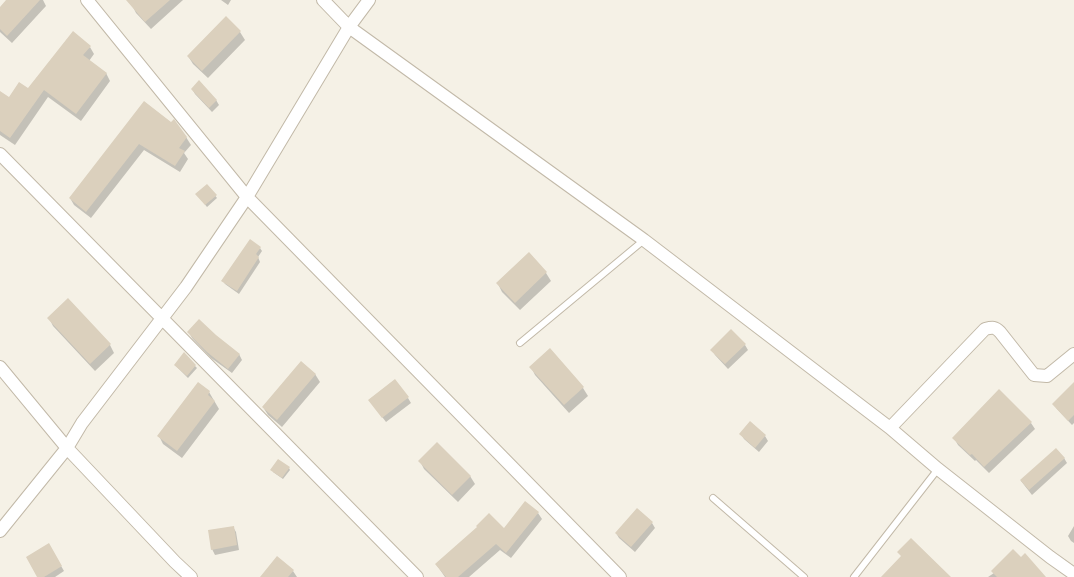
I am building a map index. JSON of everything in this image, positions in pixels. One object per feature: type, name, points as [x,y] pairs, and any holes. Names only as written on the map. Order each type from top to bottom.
[{"type":"street","points":[[87,0],[247,197],[620,577]]},
{"type":"street","points":[[323,0],[349,27],[644,240],[890,428],[938,469],[1074,574]]},
{"type":"street","points":[[0,531],[67,448],[82,423],[186,287],[247,197],[349,27],[369,0]]},
{"type":"street","points":[[0,154],[417,577]]},
{"type":"street","points":[[890,428],[985,329],[996,328],[1034,375],[1047,376],[1074,354]]},
{"type":"street","points":[[0,367],[67,448],[191,577]]},
{"type":"lane","points":[[520,343],[644,240]]},
{"type":"lane","points":[[854,577],[938,469]]},
{"type":"lane","points":[[713,498],[804,577]]},
{"type":"building","points":[[6,0],[40,0],[7,36],[0,29],[0,7]]},
{"type":"building","points":[[126,0],[170,0],[145,22]]},
{"type":"building","points":[[226,16],[241,31],[202,71],[187,56]]},
{"type":"building","points":[[73,31],[91,46],[83,55],[107,73],[76,114],[44,90],[10,138],[0,131],[0,91],[9,97],[19,82],[28,88]]},
{"type":"building","points":[[199,80],[217,100],[209,108],[191,89]]},
{"type":"building","points":[[144,101],[171,122],[174,119],[187,137],[179,148],[185,151],[175,166],[139,144],[86,212],[69,198]]},
{"type":"building","points":[[207,184],[217,195],[205,205],[195,194]]},
{"type":"building","points":[[250,239],[261,247],[256,254],[259,257],[237,291],[221,281]]},
{"type":"building","points":[[529,252],[547,272],[515,303],[496,283]]},
{"type":"building","points":[[68,298],[111,344],[90,364],[47,318]]},
{"type":"building","points":[[199,319],[240,354],[228,369],[187,332]]},
{"type":"building","points":[[731,329],[746,344],[725,364],[710,350]]},
{"type":"building","points":[[550,348],[584,387],[564,405],[529,367]]},
{"type":"building","points":[[184,352],[196,365],[187,376],[174,365]]},
{"type":"building","points":[[301,361],[316,374],[277,420],[262,407]]},
{"type":"building","points":[[395,379],[409,397],[382,418],[368,400]]},
{"type":"building","points":[[198,382],[210,391],[208,395],[215,401],[177,451],[157,436]]},
{"type":"building","points":[[1074,382],[1074,415],[1068,421],[1052,404]]},
{"type":"building","points":[[999,389],[1032,422],[984,467],[972,454],[970,455],[952,438]]},
{"type":"building","points":[[750,421],[766,435],[755,448],[739,434]]},
{"type":"building","points":[[437,442],[471,476],[452,495],[418,461]]},
{"type":"building","points":[[1056,448],[1065,458],[1029,490],[1020,480]]},
{"type":"building","points":[[278,459],[290,467],[282,478],[270,470]]},
{"type":"building","points":[[525,501],[539,512],[506,553],[496,544],[458,577],[446,577],[435,564],[477,527],[489,513],[504,528]]},
{"type":"building","points":[[637,508],[653,522],[631,547],[615,533]]},
{"type":"building","points":[[234,526],[237,545],[211,550],[208,530]]},
{"type":"building","points":[[911,538],[951,577],[881,577],[901,556],[897,552]]},
{"type":"building","points":[[49,543],[62,566],[44,577],[37,577],[26,557]]},
{"type":"building","points":[[1013,549],[1021,557],[1025,553],[1046,577],[997,577],[991,571]]},
{"type":"building","points":[[277,556],[294,570],[288,577],[260,577]]}]
